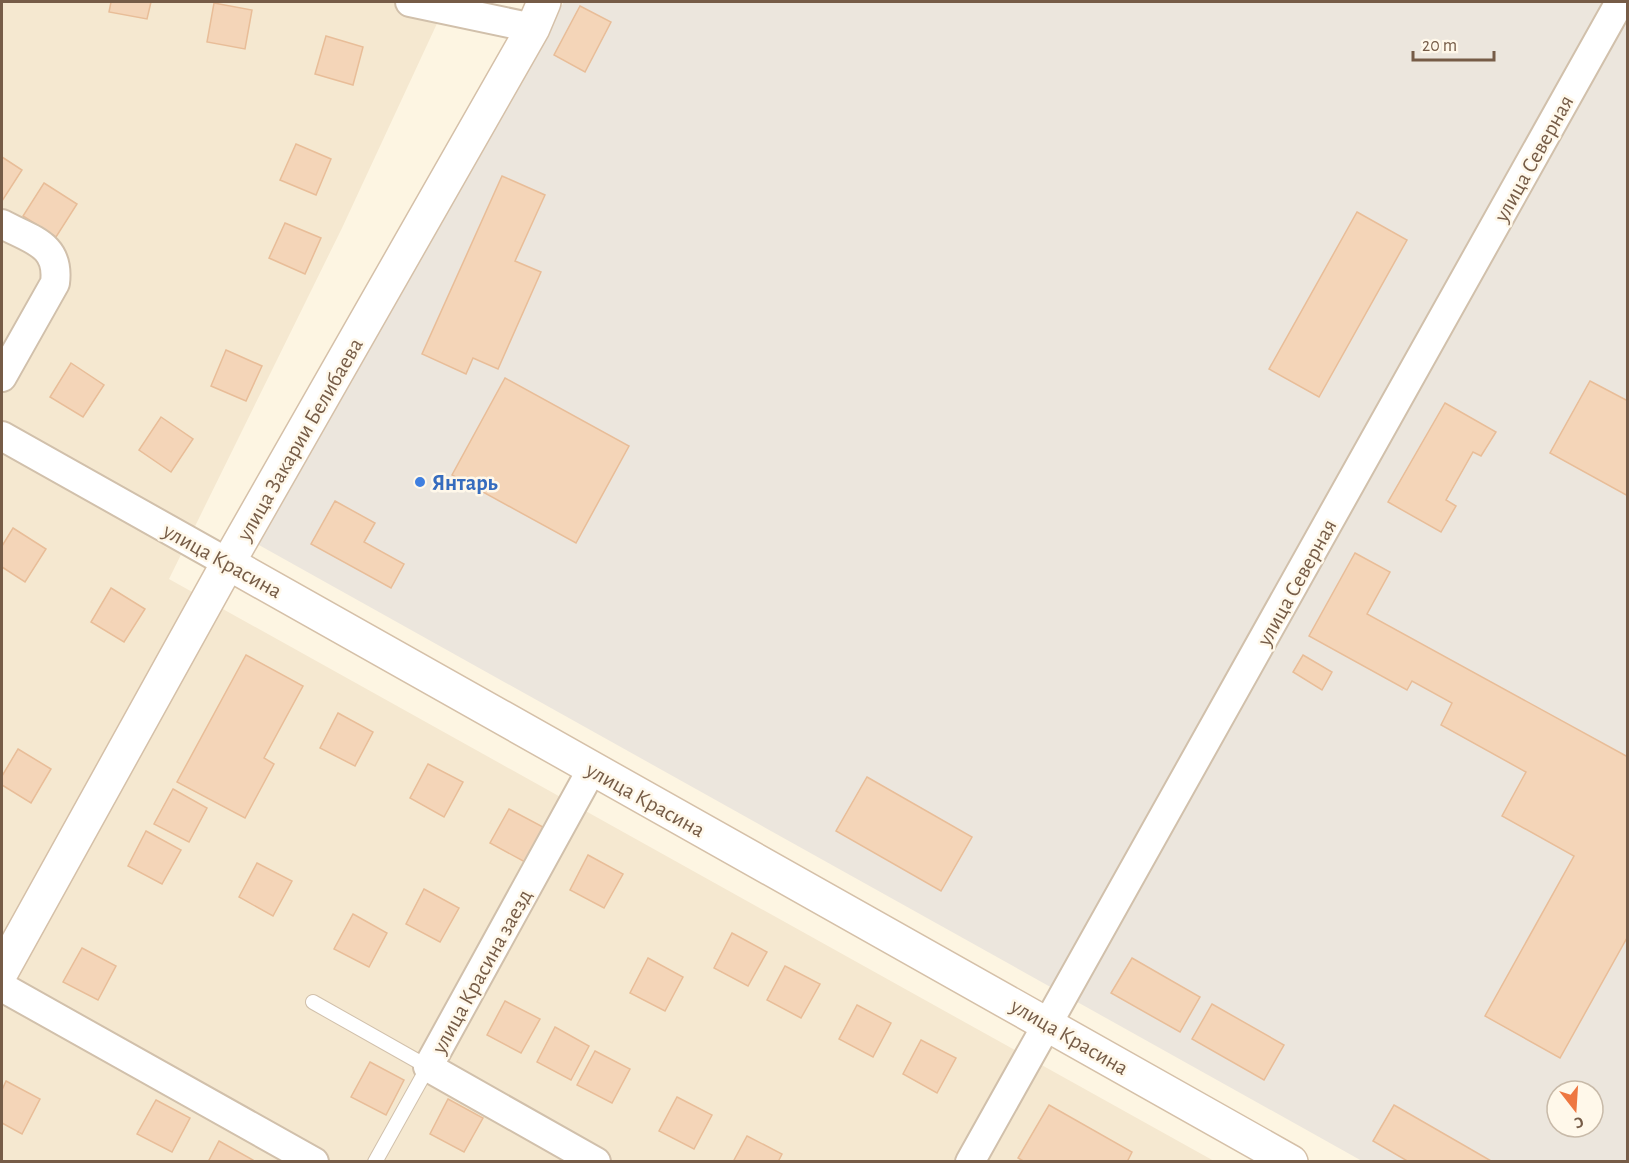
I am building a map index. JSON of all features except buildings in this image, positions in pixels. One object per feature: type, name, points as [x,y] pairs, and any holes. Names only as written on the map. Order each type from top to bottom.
[{"type":"street","points":[[410,2],[538,15]]},
{"type":"street","name":"улица Северная","points":[[970,1161],[1050,1024],[1620,2]]},
{"type":"street","name":"улица Закарии Белибаева","points":[[5,956],[538,15]]},
{"type":"street","points":[[2,224],[48,249],[57,268],[55,283],[2,377]]},
{"type":"street","name":"улица Красина","points":[[2,436],[1291,1161]]},
{"type":"street","name":"улица Красина заезд","points":[[592,769],[428,1067],[596,1161]]},
{"type":"street","points":[[2,987],[314,1161]]},
{"type":"lane","points":[[314,1002],[428,1067],[375,1161]]},
{"type":"shaded area","points":[[2,2],[447,2],[342,228],[169,579],[1214,1161],[2,1162]]},
{"type":"shaded area","points":[[564,2],[1627,2],[1627,1161],[1362,1161],[243,536]]},
{"type":"place","name":"Янтарь","points":[[420,482]]}]
